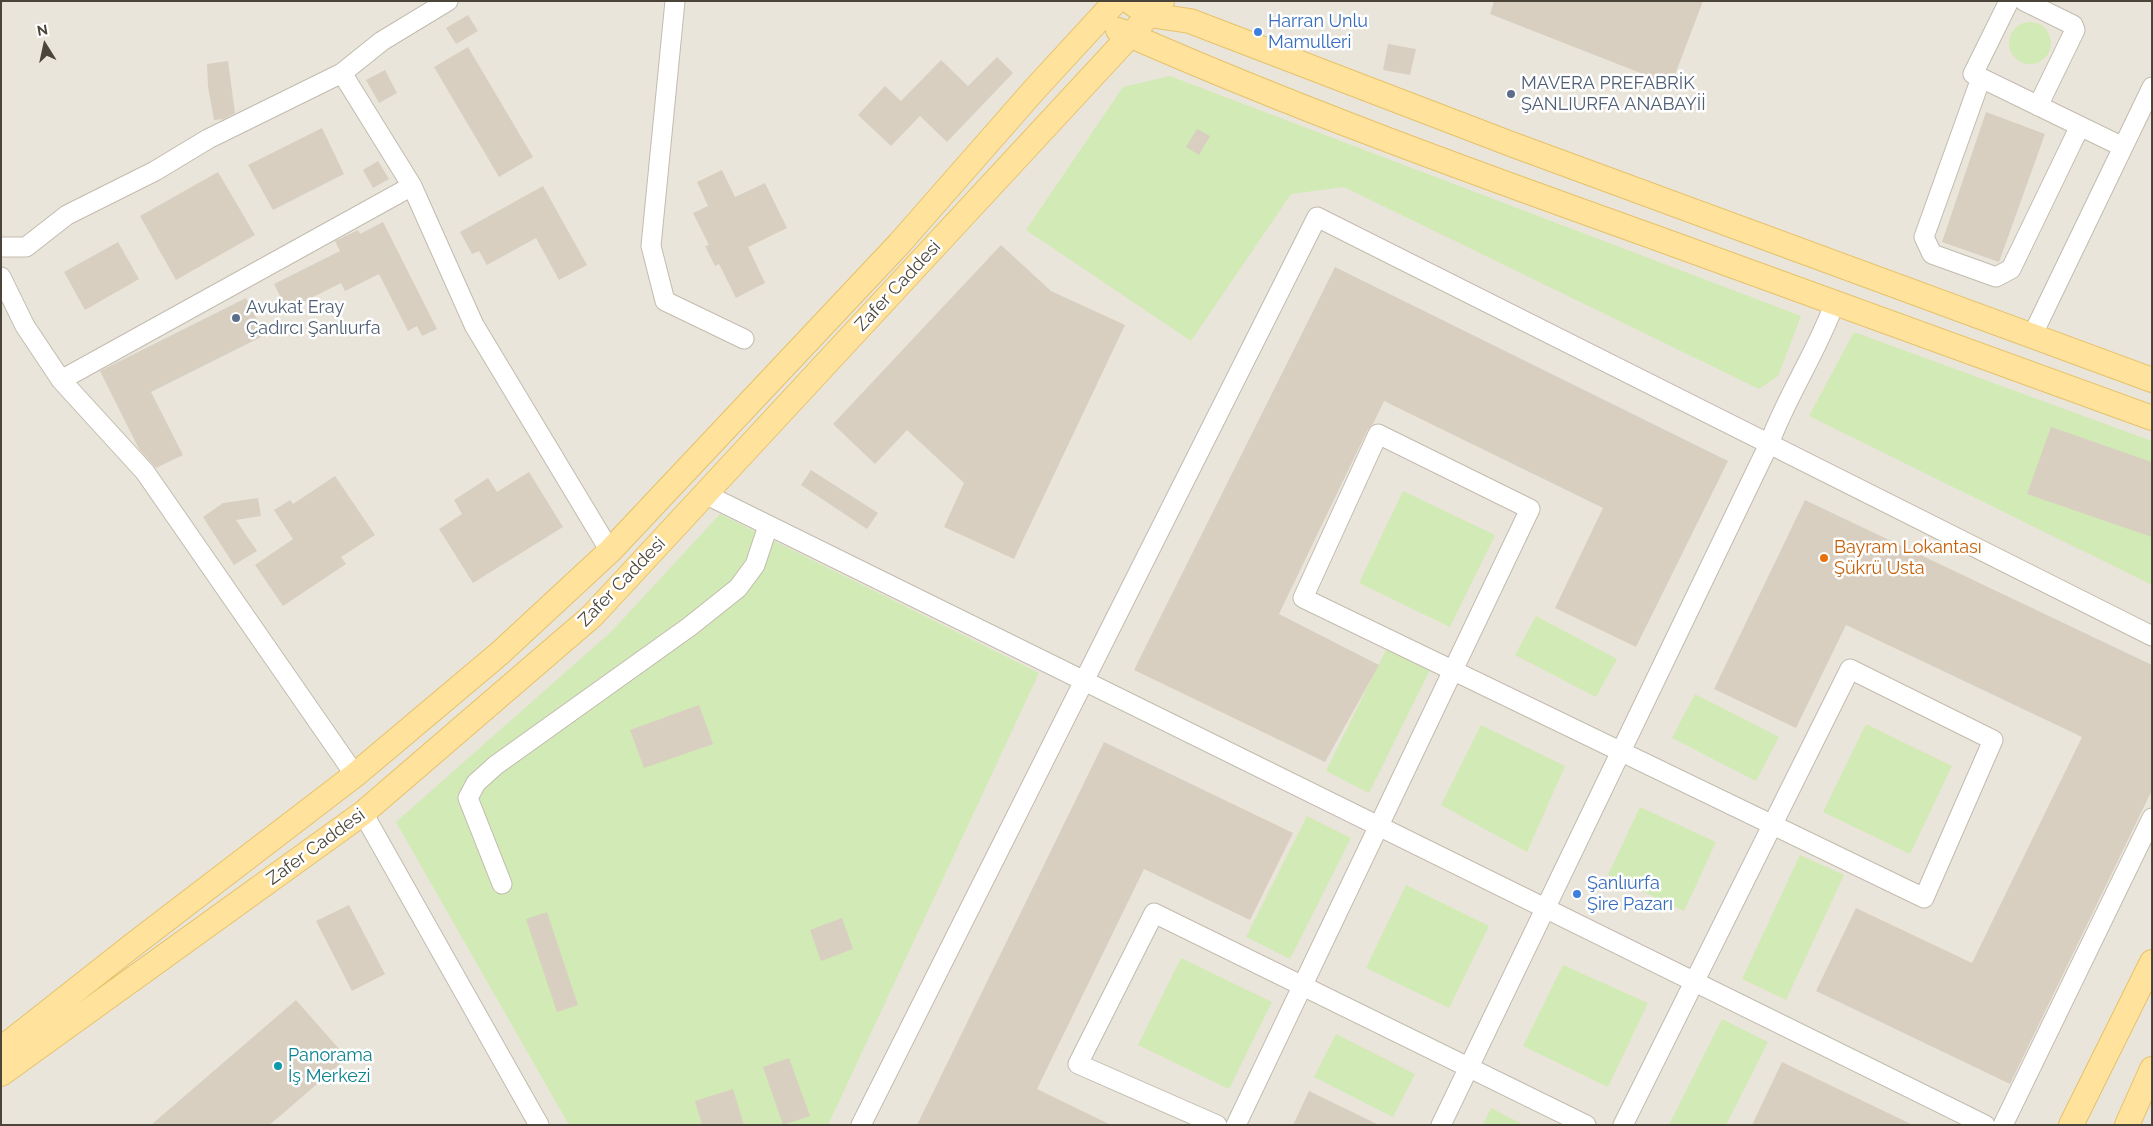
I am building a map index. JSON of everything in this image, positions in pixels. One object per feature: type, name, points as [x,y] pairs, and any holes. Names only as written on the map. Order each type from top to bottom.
[{"type":"main road","name":"Zafer Caddesi","points":[[1,1049],[355,775],[500,653],[610,551],[899,244],[1035,89],[1116,1]]},
{"type":"main road","points":[[1129,1],[1155,8],[1520,148],[2152,380]]},
{"type":"main road","name":"Zafer Caddesi","points":[[1,1074],[363,813],[592,616],[1155,8]]},
{"type":"main road","points":[[1098,21],[1158,49],[1308,110],[2152,418]]},
{"type":"main road","points":[[2070,1125],[2152,962]]},
{"type":"main road","points":[[2127,1125],[2152,1070]]},
{"type":"street","points":[[1,248],[26,247],[67,214],[155,171],[208,139],[342,73],[382,41],[448,1]]},
{"type":"street","points":[[675,1],[651,246],[665,301],[744,339]]},
{"type":"street","points":[[2009,1],[1973,74],[2123,147]]},
{"type":"street","points":[[2024,1],[2073,25],[2076,30],[2038,106]]},
{"type":"street","points":[[342,73],[412,186],[474,325],[610,551]]},
{"type":"street","points":[[1982,78],[1924,237],[1932,254],[1996,277],[2012,269],[2080,126]]},
{"type":"street","points":[[2032,336],[2152,87]]},
{"type":"street","points":[[61,380],[412,186]]},
{"type":"street","points":[[861,1125],[1317,217],[2152,636]]},
{"type":"street","points":[[1,277],[25,326],[61,380],[145,472],[355,775]]},
{"type":"street","points":[[1441,1125],[1769,444],[1778,420],[1823,334],[1836,302]]},
{"type":"street","points":[[1236,1125],[1303,986],[1379,826],[1453,671],[1530,509],[1378,434],[1303,598],[1453,671],[1621,751],[1772,824],[1924,898],[1993,740],[1850,669],[1772,824],[1623,1125]]},
{"type":"street","points":[[705,494],[1985,1125]]},
{"type":"street","points":[[502,884],[468,798],[476,783],[496,765],[689,627],[738,588],[755,565],[768,526]]},
{"type":"street","points":[[363,813],[539,1125]]},
{"type":"street","points":[[2003,1125],[2152,818]]},
{"type":"street","points":[[1217,1125],[1078,1064],[1154,913],[1586,1125]]},
{"type":"shaded area","points":[[1,1],[2152,1],[2152,1125],[1,1125]]},
{"type":"green space","points":[[2034,22],[2042,25],[2048,31],[2051,43],[2048,55],[2042,61],[2026,64],[2018,61],[2012,55],[2009,39],[2012,31],[2018,25]]},
{"type":"green space","points":[[1170,76],[1801,316],[1778,376],[1759,389],[1344,187],[1291,194],[1191,341],[1026,230],[1123,87]]},
{"type":"green space","points":[[1854,332],[2152,441],[2152,585],[1809,416]]},
{"type":"green space","points":[[1403,491],[1495,535],[1450,627],[1359,583]]},
{"type":"green space","points":[[720,514],[1039,673],[828,1125],[569,1125],[396,822],[612,631]]},
{"type":"green space","points":[[1536,616],[1617,659],[1596,697],[1515,655]]},
{"type":"green space","points":[[1386,650],[1430,670],[1369,793],[1326,771]]},
{"type":"green space","points":[[1695,694],[1779,737],[1756,781],[1672,738]]},
{"type":"green space","points":[[1866,724],[1952,766],[1910,854],[1823,812]]},
{"type":"green space","points":[[1481,725],[1565,766],[1527,852],[1441,805]]},
{"type":"green space","points":[[1640,807],[1716,842],[1684,911],[1608,875]]},
{"type":"green space","points":[[1307,816],[1351,838],[1290,959],[1246,937]]},
{"type":"green space","points":[[1800,855],[1844,875],[1786,1000],[1742,979]]},
{"type":"green space","points":[[1406,885],[1489,926],[1449,1008],[1366,968]]},
{"type":"green space","points":[[1181,958],[1272,1002],[1229,1089],[1138,1045]]},
{"type":"green space","points":[[1563,965],[1648,1003],[1608,1087],[1523,1046]]},
{"type":"green space","points":[[1722,1019],[1768,1042],[1726,1125],[1669,1125]]},
{"type":"green space","points":[[1336,1034],[1415,1074],[1393,1117],[1314,1077]]},
{"type":"green space","points":[[1491,1108],[1524,1125],[1483,1125]]},
{"type":"building","points":[[1494,1],[1703,1],[1671,85],[1490,14]]},
{"type":"building","points":[[468,15],[478,31],[456,44],[446,28]]},
{"type":"building","points":[[1388,44],[1416,49],[1410,75],[1383,70]]},
{"type":"building","points":[[468,47],[533,157],[499,177],[434,67]]},
{"type":"building","points":[[997,57],[1013,73],[947,142],[920,116],[891,146],[858,115],[885,86],[901,101],[941,60],[968,86]]},
{"type":"building","points":[[228,61],[235,113],[224,119],[214,120],[208,87],[207,64]]},
{"type":"building","points":[[385,70],[397,93],[379,103],[366,80]]},
{"type":"building","points":[[1986,112],[2045,134],[1999,262],[1942,242]]},
{"type":"building","points":[[322,128],[344,174],[273,210],[248,165]]},
{"type":"building","points":[[1197,129],[1210,136],[1199,155],[1186,147]]},
{"type":"building","points":[[378,161],[389,179],[373,188],[363,170]]},
{"type":"building","points":[[722,170],[735,197],[765,183],[787,228],[748,247],[765,283],[736,298],[719,264],[715,266],[705,246],[709,245],[693,213],[708,206],[697,182]]},
{"type":"building","points":[[218,172],[255,235],[176,280],[140,216]]},
{"type":"building","points":[[543,186],[587,265],[559,280],[536,238],[487,265],[479,251],[472,254],[460,232]]},
{"type":"building","points":[[383,222],[437,329],[422,336],[417,326],[408,331],[379,274],[345,291],[341,283],[287,310],[274,284],[340,251],[335,241],[358,230],[360,234]]},
{"type":"building","points":[[118,242],[139,279],[85,310],[64,272]]},
{"type":"building","points":[[1001,245],[1051,291],[1125,325],[1014,559],[944,527],[964,483],[907,430],[875,464],[833,424]]},
{"type":"building","points":[[1335,267],[1728,461],[1636,647],[1555,608],[1603,508],[1384,401],[1373,424],[1368,429],[1279,614],[1379,665],[1325,762],[1134,670]]},
{"type":"building","points":[[246,298],[265,335],[151,392],[183,455],[156,468],[139,449],[100,371]]},
{"type":"building","points":[[2051,427],[2152,462],[2152,537],[2027,494]]},
{"type":"building","points":[[811,470],[878,513],[867,529],[801,485]]},
{"type":"building","points":[[529,472],[563,527],[473,583],[439,529],[462,514],[454,500],[488,478],[497,492]]},
{"type":"building","points":[[335,476],[375,535],[341,557],[346,564],[283,606],[255,565],[293,539],[274,510],[290,500],[293,504]]},
{"type":"building","points":[[258,498],[261,516],[236,520],[257,551],[234,565],[203,517],[223,503]]},
{"type":"building","points":[[1805,500],[2152,665],[2152,790],[2010,1084],[1816,991],[1856,908],[1972,963],[2082,737],[1846,625],[1796,728],[1714,689]]},
{"type":"building","points":[[699,705],[713,744],[644,768],[630,730]]},
{"type":"building","points":[[1104,742],[1293,833],[1250,920],[1144,869],[1037,1089],[1111,1125],[917,1125]]},
{"type":"building","points":[[349,905],[385,974],[352,991],[316,921]]},
{"type":"building","points":[[547,912],[578,1005],[557,1012],[526,919]]},
{"type":"building","points":[[842,918],[853,949],[821,961],[810,930]]},
{"type":"building","name":"Panorama İş Merkezi","points":[[296,1000],[347,1058],[280,1116],[269,1125],[151,1125]]},
{"type":"building","points":[[789,1058],[810,1116],[783,1125],[763,1067]]},
{"type":"building","points":[[1782,1062],[1913,1125],[1752,1125]]},
{"type":"building","points":[[733,1089],[744,1125],[702,1125],[695,1101]]},
{"type":"building","points":[[1309,1091],[1379,1125],[1293,1125]]},
{"type":"place","name":"Harran Unlu Mamulleri","points":[[1258,32]]},
{"type":"place","name":"MAVERA PREFABRİK ŞANLIURFA ANABAYİİ","points":[[1511,94]]},
{"type":"place","name":"Avukat Eray Çadırcı Şanlıurfa","points":[[236,318]]},
{"type":"place","name":"Bayram Lokantası Şükrü Usta","points":[[1824,558]]},
{"type":"place","name":"Şanlıurfa Şire Pazarı","points":[[1577,894]]},
{"type":"place","name":"Panorama İş Merkezi","points":[[278,1066]]}]
